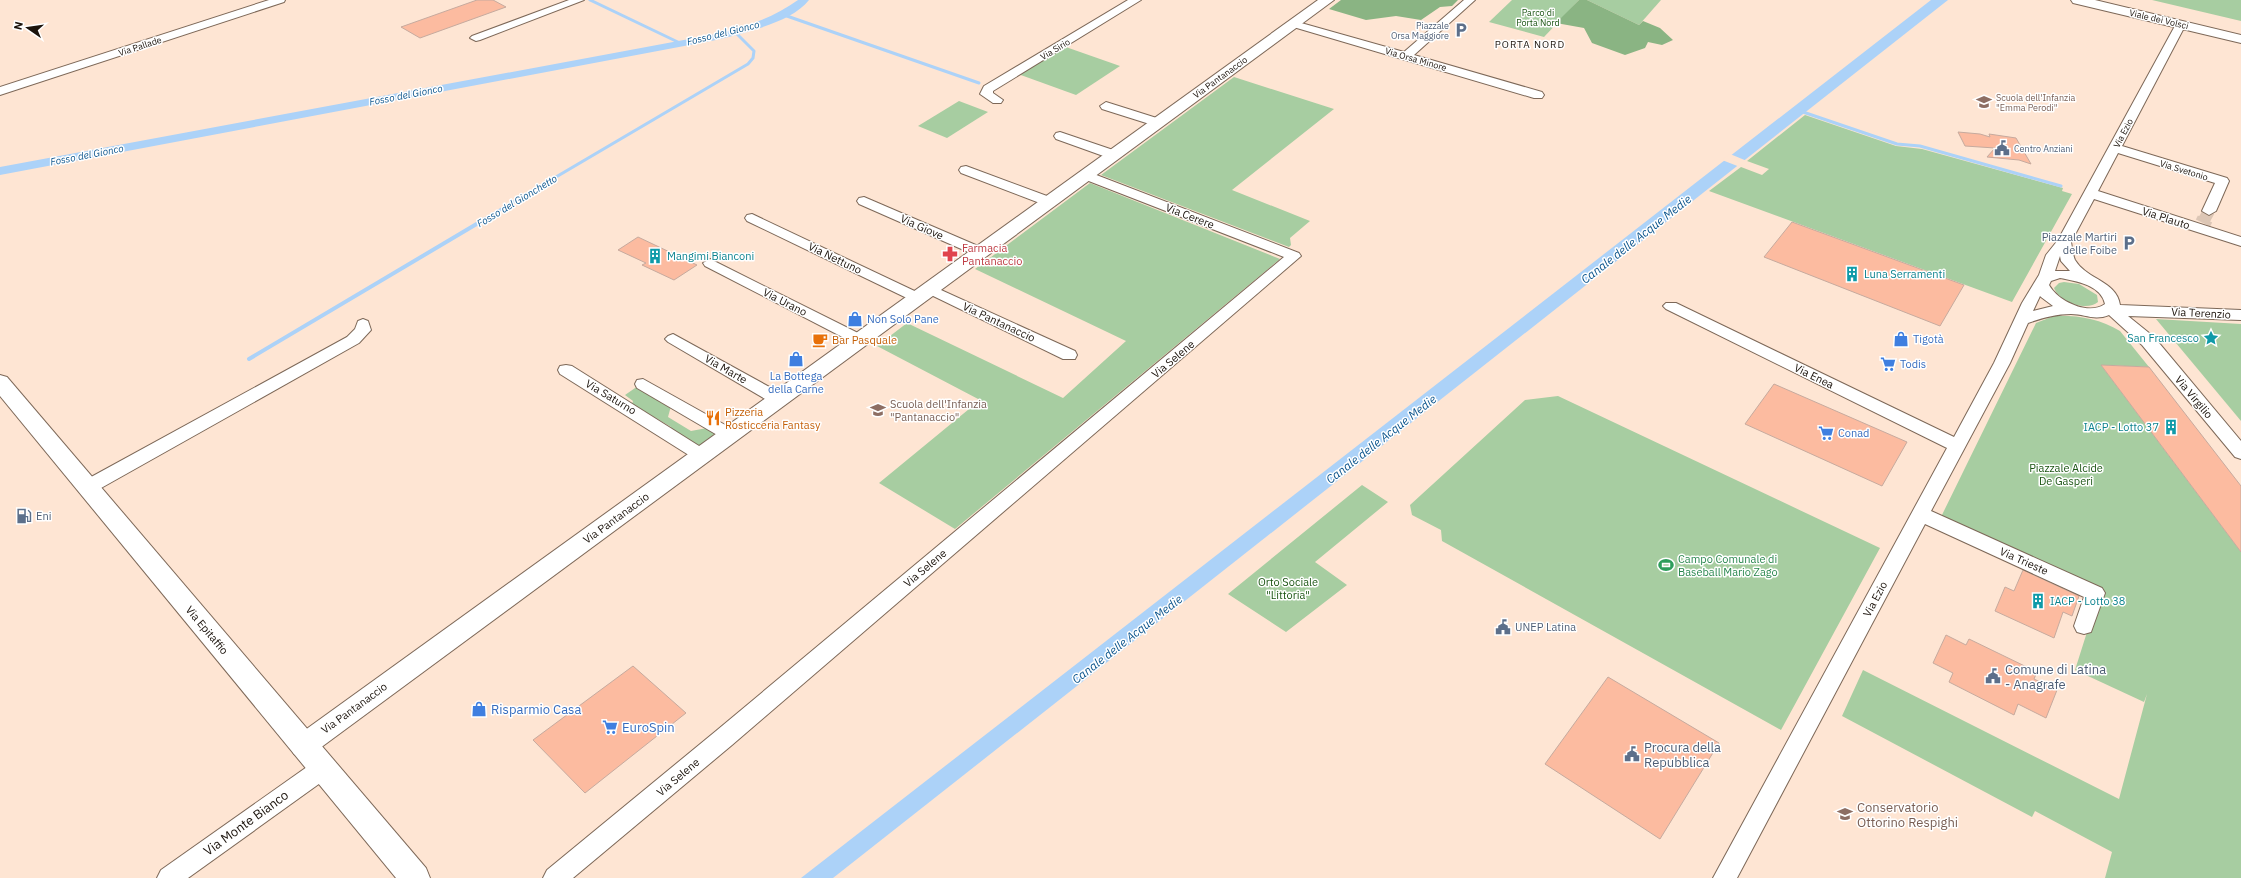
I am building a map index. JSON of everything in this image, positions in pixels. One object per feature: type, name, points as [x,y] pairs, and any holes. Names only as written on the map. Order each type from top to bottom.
[{"type":"main road","name":"Via Epitaffio","points":[[0,382],[322,769],[415,878]]},
{"type":"street","name":"Via Pallade","points":[[0,91],[280,0]]},
{"type":"street","points":[[476,38],[579,0]]},
{"type":"street","name":"Via Sirio","points":[[997,100],[986,94],[988,89],[1136,0]]},
{"type":"street","name":"Via Pantanaccio","points":[[303,746],[1327,0]]},
{"type":"street","points":[[1407,56],[1470,0]]},
{"type":"street","name":"Viale dei Volsci","points":[[2078,0],[2241,39]]},
{"type":"street","name":"Via Orsa Minore","points":[[1294,24],[1538,95]]},
{"type":"street","name":"Via Ezio","points":[[1725,878],[1957,446],[2023,319],[2028,304],[2043,280],[2053,255],[2064,242],[2181,24]]},
{"type":"street","points":[[1106,106],[1158,122]]},
{"type":"street","points":[[1060,136],[1114,155]]},
{"type":"street","name":"Via Svetonio","points":[[2114,148],[2222,181],[2204,221]]},
{"type":"street","points":[[966,170],[1050,202]]},
{"type":"street","name":"Via Cerere","points":[[1086,175],[1294,256]]},
{"type":"street","name":"Via Plauto","points":[[2090,193],[2204,221],[2241,242]]},
{"type":"street","name":"Via Giove","points":[[864,201],[980,252]]},
{"type":"street","name":"Via Nettuno","points":[[752,218],[924,294]]},
{"type":"street","points":[[2064,242],[2068,261],[2087,280]]},
{"type":"street","name":"Via Selene","points":[[555,878],[724,738],[1294,256]]},
{"type":"street","name":"Via Urano","points":[[710,263],[860,340]]},
{"type":"street","points":[[2043,280],[2068,275],[2087,280]]},
{"type":"street","name":"Via Virgilio","points":[[2043,280],[2042,290],[2055,302],[2120,324],[2148,340]]},
{"type":"street","name":"Via Terenzio","points":[[2087,280],[2107,292],[2130,302],[2160,311]]},
{"type":"street","points":[[2107,292],[2113,301],[2110,309]]},
{"type":"street","name":"Via Pantanaccio","points":[[924,294],[1069,355]]},
{"type":"street","name":"Via Enea","points":[[1671,306],[1957,446]]},
{"type":"street","name":"Via Terenzio","points":[[2083,312],[2106,312],[2110,309],[2138,312],[2160,311],[2241,315]]},
{"type":"street","name":"Via Virgilio","points":[[2110,309],[2148,340]]},
{"type":"street","points":[[2023,319],[2047,311],[2083,312]]},
{"type":"street","name":"Via Virgilio","points":[[2138,312],[2135,313],[2136,318],[2148,340],[2241,453]]},
{"type":"street","points":[[88,487],[353,340],[363,330],[363,324]]},
{"type":"street","name":"Via Marte","points":[[673,339],[778,399]]},
{"type":"street","name":"Via Saturno","points":[[566,370],[702,455]]},
{"type":"street","points":[[643,384],[681,408],[730,434]]},
{"type":"street","points":[[656,425],[681,408]]},
{"type":"street","name":"Via Trieste","points":[[1920,514],[2095,593],[2084,626]]},
{"type":"street","name":"Via Monte Bianco","points":[[169,878],[322,769]]},
{"type":"green space","points":[[1341,0],[1458,0],[1452,6],[1440,7],[1421,20],[1396,16],[1366,20],[1329,9]]},
{"type":"green space","name":"Parco di Porta Nord","points":[[1512,0],[1579,0],[1544,37],[1489,22]]},
{"type":"green space","points":[[1579,0],[1587,0],[1639,25],[1643,21],[1660,28],[1673,40],[1662,45],[1648,42],[1645,48],[1625,55],[1592,43],[1584,28],[1556,23]]},
{"type":"green space","name":"Parco di Porta Nord","points":[[1587,0],[1661,0],[1639,25]]},
{"type":"green space","points":[[2152,0],[2241,0],[2241,21]]},
{"type":"green space","points":[[1063,46],[1120,66],[1076,95],[1018,74]]},
{"type":"green space","points":[[1234,77],[1334,109],[1232,190],[1310,221],[1290,238],[1291,245],[1289,247],[1101,175]]},
{"type":"green space","points":[[959,101],[988,112],[947,138],[918,126]]},
{"type":"green space","points":[[1805,115],[1896,146],[1922,149],[2063,188],[2062,191],[2072,194],[2012,302],[1709,191],[1741,167],[1762,175],[1769,169],[1747,161]]},
{"type":"green space","points":[[1090,183],[1280,259],[955,529],[879,483],[980,400],[877,346],[907,323],[1063,398],[1126,341],[975,269]]},
{"type":"green space","points":[[2064,282],[2079,284],[2097,295],[2098,302],[2093,305],[2081,306],[2061,298],[2054,288],[2059,283]]},
{"type":"green space","name":"Piazzale Alcide De Gasperi","points":[[2054,316],[2071,316],[2088,319],[2104,323],[2120,331],[2149,367],[2101,365],[2241,552],[2241,878],[2105,878],[2112,852],[2035,811],[2032,817],[1842,716],[1863,670],[2119,799],[2147,694],[2144,702],[2075,670],[2100,591],[1940,519],[2036,323]]},
{"type":"green space","points":[[2156,319],[2241,324],[2241,421]]},
{"type":"green space","points":[[638,386],[671,406],[668,417],[691,431],[707,428],[716,433],[696,448],[671,431],[671,427],[632,404],[633,401],[625,395]]},
{"type":"green space","name":"Campo Comunale di Baseball Mario Zago","points":[[1558,396],[1880,548],[1781,730],[1442,541],[1441,530],[1412,515],[1410,505],[1525,400]]},
{"type":"green space","name":"Orto Sociale \"Littoria\"","points":[[1362,485],[1388,502],[1315,562],[1347,585],[1286,632],[1228,594]]},
{"type":"water","name":"Canale delle Acque Medie","points":[[1931,0],[1948,0],[833,878],[801,878]]},
{"type":"pier","points":[[1730,154],[1747,161],[1740,167],[1722,160]]},
{"type":"building","points":[[477,0],[493,0],[506,7],[420,38],[401,27]]},
{"type":"building","name":"Centro Anziani","points":[[1958,132],[1980,134],[1990,137],[1989,134],[2016,138],[2031,164],[2019,160],[1987,157],[1995,148],[1965,146]]},
{"type":"building","name":"Luna Serramenti","points":[[1792,222],[1964,285],[1940,326],[1764,257]]},
{"type":"building","name":"Mangimi Bianconi","points":[[638,237],[697,265],[674,280],[642,265],[646,263],[618,250]]},
{"type":"building","name":"IACP - Lotto 37","points":[[2101,365],[2149,367],[2241,486],[2241,552]]},
{"type":"building","name":"Conad","points":[[1774,384],[1907,442],[1882,486],[1745,424]]},
{"type":"building","name":"IACP - Lotto 38","points":[[2023,570],[2079,596],[2072,616],[2063,612],[2054,638],[1995,611],[2005,587],[2014,591]]},
{"type":"building","name":"Comune di Latina - Anagrafe","points":[[1946,635],[1966,645],[1969,639],[2037,672],[2034,679],[2057,690],[2046,718],[2018,704],[2014,715],[1949,682],[1953,673],[1933,663]]},
{"type":"building","name":"EuroSpin","points":[[633,666],[686,713],[585,793],[533,740]]},
{"type":"building","name":"Procura della Repubblica","points":[[1608,677],[1719,743],[1660,839],[1545,764]]},
{"type":"waterway","points":[[590,0],[682,44]]},
{"type":"waterway","name":"Fosso del Gionco","points":[[0,171],[716,37],[740,31],[773,19],[784,14],[804,0]]},
{"type":"waterway","points":[[784,15],[979,83]]},
{"type":"waterway","name":"Fosso del Gionchetto","points":[[483,220],[748,64],[753,58],[754,51],[735,32]]},
{"type":"waterway","points":[[1800,111],[1897,144],[1920,146],[2061,186]]},
{"type":"waterway","name":"Fosso del Gionchetto","points":[[249,359],[485,219]]},
{"type":"tunnel","points":[[2204,220],[2209,211]]},
{"type":"tunnel","points":[[2203,223],[2205,219]]},
{"type":"place","name":"Piazzale Orsa Maggiore","points":[[1461,30]]},
{"type":"place","name":"Scuola dell'Infanzia \"Emma Perodi\"","points":[[1984,102]]},
{"type":"place","name":"Centro Anziani","points":[[2002,148]]},
{"type":"place","name":"Piazzale Martiri delle Foibe","points":[[2129,243]]},
{"type":"place","name":"Farmacia Pantanaccio","points":[[950,254]]},
{"type":"place","name":"Mangimi Bianconi","points":[[655,256]]},
{"type":"place","name":"Luna Serramenti","points":[[1852,274]]},
{"type":"place","name":"Non Solo Pane","points":[[855,319]]},
{"type":"place","name":"San Francesco","points":[[2211,338]]},
{"type":"place","name":"Tigotà","points":[[1901,339]]},
{"type":"place","name":"Bar Pasquale","points":[[820,340]]},
{"type":"place","name":"La Bottega della Carne","points":[[796,359]]},
{"type":"place","name":"Todis","points":[[1888,364]]},
{"type":"place","name":"Scuola dell'Infanzia \"Pantanaccio\"","points":[[878,410]]},
{"type":"place","name":"Pizzeria Rosticceria Fantasy","points":[[713,418]]},
{"type":"place","name":"IACP - Lotto 37","points":[[2171,427]]},
{"type":"place","name":"Conad","points":[[1826,433]]},
{"type":"place","name":"Eni","points":[[24,516]]},
{"type":"place","name":"Campo Comunale di Baseball Mario Zago","points":[[1666,565]]},
{"type":"place","name":"IACP - Lotto 38","points":[[2038,601]]},
{"type":"place","name":"UNEP Latina","points":[[1503,627]]},
{"type":"place","name":"Comune di Latina - Anagrafe","points":[[1993,676]]},
{"type":"place","name":"Risparmio Casa","points":[[479,709]]},
{"type":"place","name":"EuroSpin","points":[[610,727]]},
{"type":"place","name":"Procura della Repubblica","points":[[1632,754]]},
{"type":"place","name":"Conservatorio Ottorino Respighi","points":[[1845,814]]},
{"type":"district","name":"PORTA NORD","points":[[1530,44]]}]
